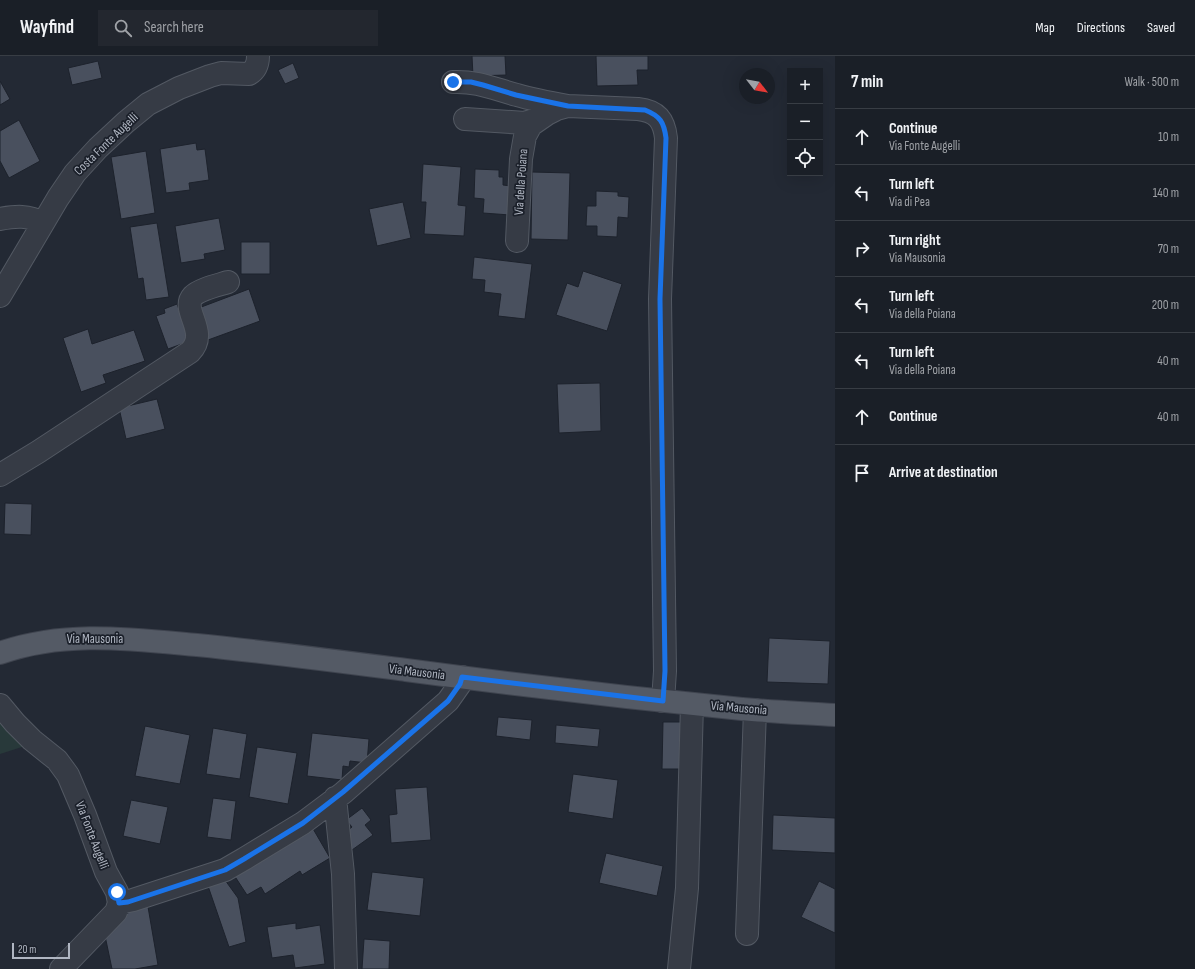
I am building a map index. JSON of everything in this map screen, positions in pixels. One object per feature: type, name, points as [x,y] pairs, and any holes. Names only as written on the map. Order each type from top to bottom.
[{"type":"main road","name":"Via Mausonia","points":[[0,653],[43,641],[71,638],[146,640],[249,650],[663,701],[755,710],[835,715]]},
{"type":"street","name":"Costa Fonte Augelli","points":[[0,296],[58,198],[75,173],[98,148],[148,104],[179,88],[210,76],[221,73],[249,74],[255,68],[258,56]]},
{"type":"street","points":[[453,82],[471,82],[516,95],[568,106]]},
{"type":"street","name":"Via della Poiana","points":[[517,241],[521,159],[524,140],[529,128],[538,119],[552,111],[568,106],[645,110],[652,112],[658,117],[665,129],[666,138],[660,299],[665,671],[663,701]]},
{"type":"street","points":[[465,119],[524,123],[538,119]]},
{"type":"street","points":[[0,219],[27,217],[35,218],[43,223]]},
{"type":"street","points":[[0,475],[38,452],[190,352],[196,344],[198,335],[190,307],[191,299],[197,293],[228,282]]},
{"type":"street","points":[[61,969],[112,917],[119,903],[133,900],[225,870],[303,823],[336,798],[448,701],[460,684],[462,677]]},
{"type":"street","points":[[679,969],[687,888],[692,704]]},
{"type":"street","name":"Via Fonte Augelli","points":[[0,705],[15,724],[57,760],[68,775],[85,815],[106,872],[117,892],[119,903]]},
{"type":"street","points":[[747,934],[755,710]]},
{"type":"street","points":[[336,798],[343,874],[346,969]]},
{"type":"shaded area","points":[[0,712],[25,746],[0,754]]},
{"type":"building","points":[[472,56],[505,56],[506,75],[473,76]]},
{"type":"building","points":[[596,56],[648,56],[648,70],[637,70],[638,85],[597,86]]},
{"type":"building","points":[[98,61],[102,78],[72,85],[68,68]]},
{"type":"building","points":[[293,63],[299,78],[285,84],[278,70]]},
{"type":"building","points":[[0,81],[10,99],[0,105]]},
{"type":"building","points":[[19,120],[40,161],[9,178],[0,161],[0,131]]},
{"type":"building","points":[[196,143],[197,150],[205,149],[209,180],[189,183],[190,190],[166,193],[160,149]]},
{"type":"building","points":[[146,151],[155,213],[121,219],[111,157]]},
{"type":"building","points":[[423,164],[461,167],[458,205],[466,206],[464,236],[424,234],[426,202],[421,202]]},
{"type":"building","points":[[475,169],[499,170],[499,177],[503,177],[503,185],[511,186],[510,215],[483,213],[484,199],[474,198]]},
{"type":"building","points":[[532,172],[570,173],[568,240],[531,239]]},
{"type":"building","points":[[596,191],[618,192],[618,196],[629,197],[628,218],[618,217],[617,237],[597,236],[597,226],[586,226],[587,206],[596,206]]},
{"type":"building","points":[[403,202],[411,238],[377,246],[369,209]]},
{"type":"building","points":[[219,218],[225,250],[204,254],[205,259],[181,263],[175,226]]},
{"type":"building","points":[[157,223],[169,297],[146,300],[143,278],[138,279],[130,227]]},
{"type":"building","points":[[241,242],[270,242],[270,274],[241,274]]},
{"type":"building","points":[[474,257],[532,264],[525,319],[498,316],[501,294],[484,292],[485,280],[472,279]]},
{"type":"building","points":[[583,271],[622,284],[607,331],[556,315],[567,283],[578,287]]},
{"type":"building","points":[[249,289],[260,321],[208,340],[196,309]]},
{"type":"building","points":[[177,304],[190,341],[168,349],[156,316],[165,313],[164,309]]},
{"type":"building","points":[[88,329],[92,344],[134,330],[145,361],[103,375],[106,383],[81,392],[63,338]]},
{"type":"building","points":[[600,383],[601,431],[559,433],[557,384]]},
{"type":"building","points":[[157,399],[165,429],[126,439],[119,408]]},
{"type":"building","points":[[5,503],[32,504],[31,535],[4,534]]},
{"type":"building","points":[[769,638],[830,641],[828,684],[767,682]]},
{"type":"building","points":[[498,717],[532,720],[530,740],[496,736]]},
{"type":"building","points":[[663,722],[684,722],[683,769],[662,769]]},
{"type":"building","points":[[556,725],[600,729],[598,747],[555,743]]},
{"type":"building","points":[[145,726],[190,735],[180,784],[135,776]]},
{"type":"building","points":[[213,728],[247,734],[240,779],[206,774]]},
{"type":"building","points":[[312,733],[369,739],[367,763],[350,761],[349,767],[343,766],[342,780],[307,776]]},
{"type":"building","points":[[257,747],[297,753],[288,804],[249,797]]},
{"type":"building","points":[[573,774],[618,780],[613,819],[568,812]]},
{"type":"building","points":[[427,787],[431,840],[391,843],[389,815],[397,814],[395,789]]},
{"type":"building","points":[[213,798],[236,801],[231,840],[207,837]]},
{"type":"building","points":[[131,800],[168,807],[160,844],[123,836]]},
{"type":"building","points":[[362,808],[371,820],[365,825],[373,835],[352,850],[341,836],[352,827],[346,820]]},
{"type":"building","points":[[773,815],[835,818],[835,853],[772,850]]},
{"type":"building","points":[[312,827],[330,858],[302,875],[300,871],[265,894],[261,887],[247,895],[234,875]]},
{"type":"building","points":[[606,853],[663,866],[657,896],[599,883]]},
{"type":"building","points":[[372,872],[424,878],[420,916],[367,910]]},
{"type":"building","points":[[225,880],[238,898],[246,942],[229,947],[208,886]]},
{"type":"building","points":[[819,881],[835,889],[835,933],[801,917]]},
{"type":"building","points":[[147,901],[158,965],[135,969],[112,969],[104,931],[117,920]]},
{"type":"building","points":[[296,923],[296,929],[320,925],[325,964],[295,968],[293,955],[272,958],[267,927]]},
{"type":"building","points":[[364,939],[390,941],[389,969],[362,969]]},
{"type":"route","points":[[117,892],[119,903],[128,902],[217,873],[233,866],[303,823],[343,792],[448,701],[460,684],[462,677],[663,701],[665,671],[660,299],[666,138],[665,129],[658,117],[652,112],[645,110],[568,106],[516,95],[471,82],[453,82]]}]
